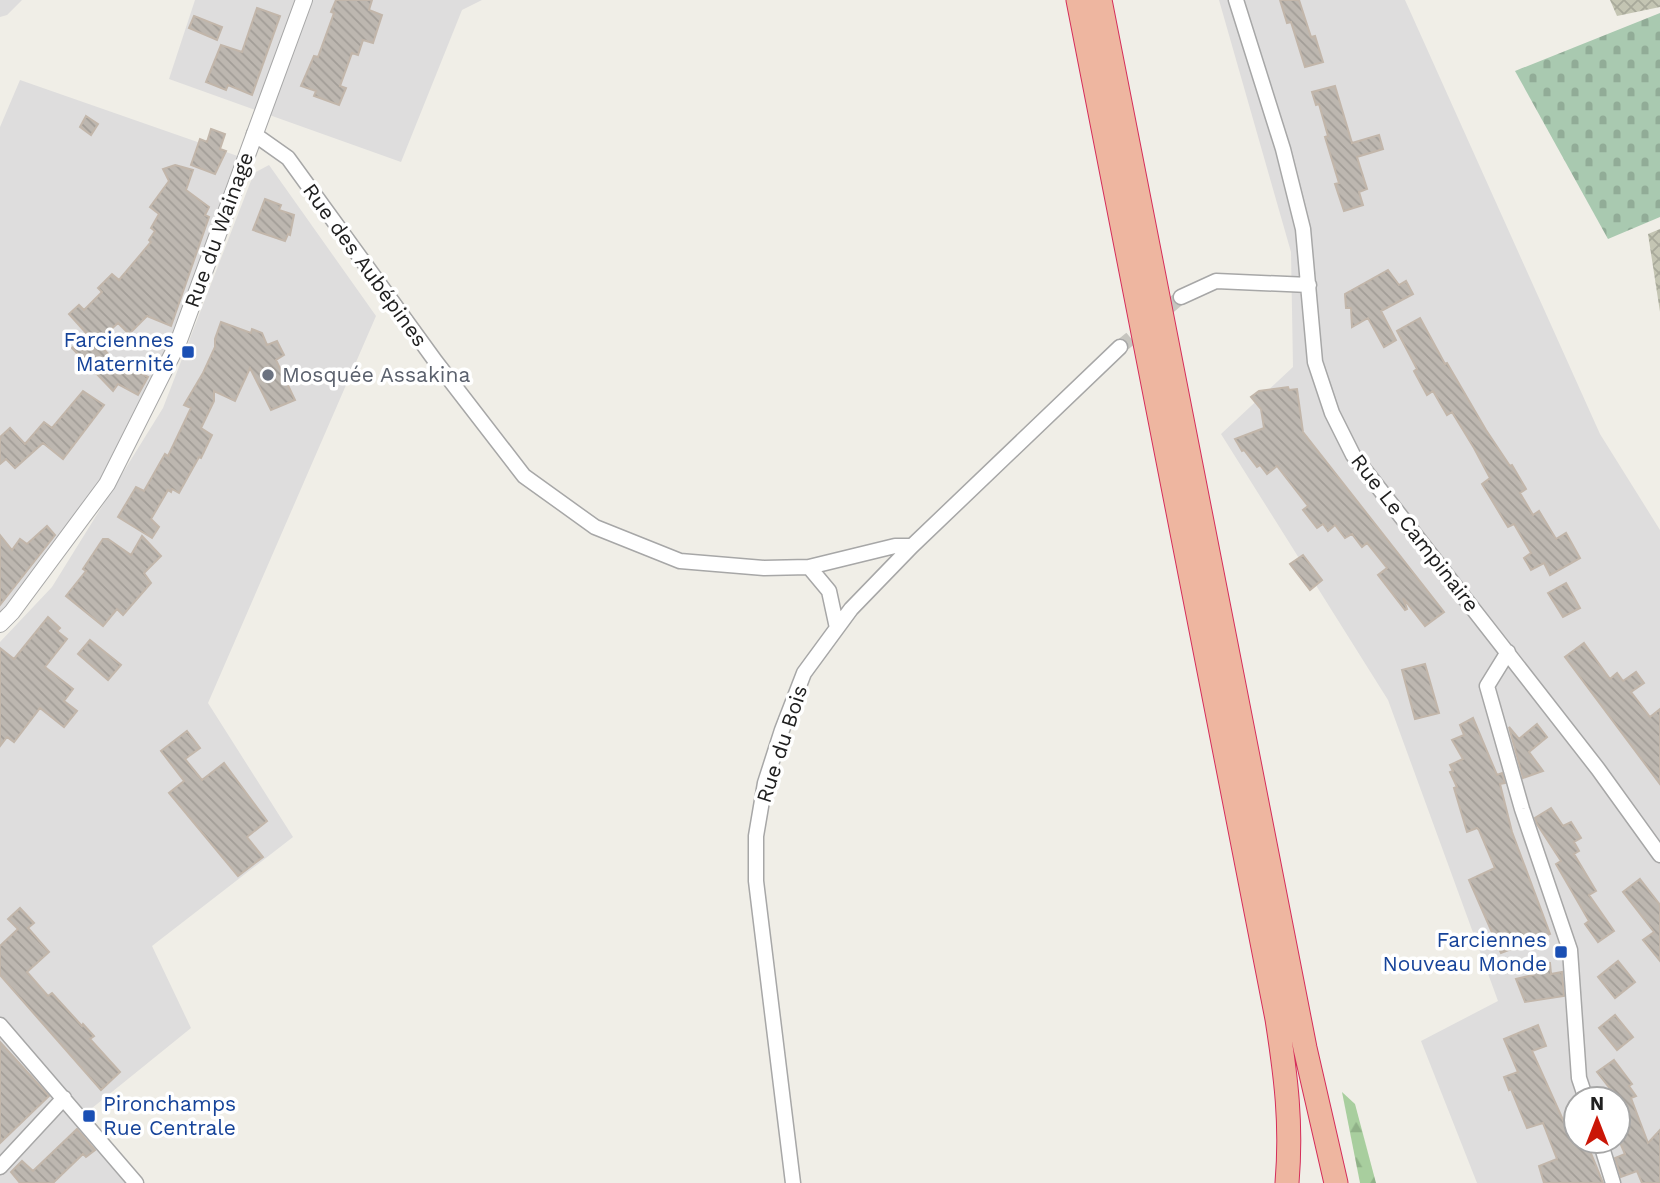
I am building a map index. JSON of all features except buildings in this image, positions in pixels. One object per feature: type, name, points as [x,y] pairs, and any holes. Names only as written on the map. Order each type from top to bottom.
[{"type":"highway","points":[[1078,0],[1277,1018],[1289,1104],[1287,1183]]},
{"type":"highway","points":[[1100,0],[1317,1107],[1336,1183]]},
{"type":"highway","points":[[1317,1107],[1325,1183]]},
{"type":"street","name":"Rue Le Campinaire","points":[[1236,0],[1283,149],[1303,229],[1315,362],[1332,413],[1353,455],[1508,652],[1660,855]]},
{"type":"street","name":"Rue du Wainage","points":[[0,624],[12,612],[107,484],[178,344],[254,134],[298,2]]},
{"type":"street","name":"Rue des Aubépines","points":[[254,134],[288,158],[436,362],[524,476],[595,527],[680,561],[764,568],[809,567],[895,546],[912,546]]},
{"type":"street","points":[[1181,297],[1216,281],[1309,285]]},
{"type":"street","name":"Rue du Bois","points":[[793,1183],[756,881],[756,836],[765,783],[782,730],[804,674],[851,609],[912,546],[1120,347]]},
{"type":"street","points":[[809,567],[829,592],[837,628]]},
{"type":"street","points":[[1508,652],[1487,686],[1522,808],[1570,950],[1582,1085]]},
{"type":"street","points":[[0,1025],[136,1183]]},
{"type":"street","points":[[0,1167],[64,1098]]},
{"type":"street","points":[[1604,1155],[1613,1183]]},
{"type":"shaded area","points":[[0,0],[22,0],[7,15],[0,17]]},
{"type":"shaded area","points":[[195,0],[482,0],[462,10],[401,162],[169,79]]},
{"type":"shaded area","points":[[1219,0],[1405,0],[1600,434],[1660,530],[1660,1183],[1477,1183],[1421,1041],[1498,1001],[1388,700],[1221,434],[1293,367],[1291,252]]},
{"type":"shaded area","points":[[1610,0],[1660,0],[1660,7],[1617,16]]},
{"type":"shaded area","points":[[20,80],[249,160],[178,343],[107,484],[0,624],[0,127]]},
{"type":"shaded area","points":[[269,165],[376,316],[208,703],[293,837],[152,946],[191,1028],[81,1117],[144,1183],[0,1183],[0,642],[52,587],[163,408],[254,173]]},
{"type":"shaded area","points":[[1660,229],[1660,312],[1648,234]]},
{"type":"green space","points":[[1660,13],[1660,217],[1608,239],[1515,71]]},
{"type":"green space","points":[[1342,1092],[1355,1104],[1376,1183],[1360,1183]]},
{"type":"tunnel","points":[[1120,347],[1181,297]]},
{"type":"place","name":"Farciennes Maternité","points":[[188,352]]},
{"type":"place","name":"Mosquée Assakina","points":[[268,375]]},
{"type":"place","name":"Farciennes Nouveau Monde","points":[[1561,952]]},
{"type":"place","name":"Pironchamps Rue Centrale","points":[[89,1116]]}]
